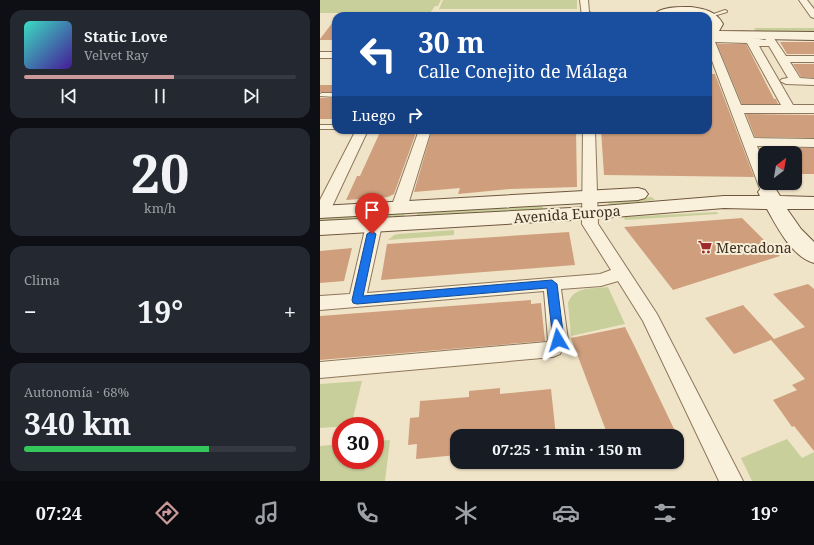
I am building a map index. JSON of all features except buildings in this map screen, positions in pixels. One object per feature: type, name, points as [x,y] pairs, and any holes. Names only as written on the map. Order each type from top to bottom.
[{"type":"main road","points":[[670,12],[684,10],[698,12]]},
{"type":"main road","points":[[712,29],[814,26]]},
{"type":"main road","points":[[712,29],[770,39],[814,36]]},
{"type":"main road","name":"Avenida Europa","points":[[321,217],[399,208],[724,202],[814,189]]},
{"type":"main road","points":[[770,196],[784,222],[802,244],[814,255]]},
{"type":"main road","name":"Avenida Europa","points":[[770,196],[814,203]]},
{"type":"main road","name":"Avenida Europa","points":[[321,217],[374,225],[590,205]]},
{"type":"street","points":[[584,0],[585,12]]},
{"type":"street","points":[[803,0],[814,15]]},
{"type":"street","points":[[712,30],[751,41],[770,39],[796,81]]},
{"type":"street","points":[[712,35],[736,109],[770,196]]},
{"type":"street","points":[[751,41],[790,109]]},
{"type":"street","points":[[320,55],[332,55]]},
{"type":"street","points":[[782,59],[814,59]]},
{"type":"street","points":[[773,81],[814,82]]},
{"type":"street","points":[[736,109],[814,109]]},
{"type":"street","points":[[321,217],[360,134]]},
{"type":"street","points":[[399,208],[423,134]]},
{"type":"street","points":[[589,134],[590,224],[657,329],[732,481]]},
{"type":"street","points":[[749,142],[814,143]]},
{"type":"street","points":[[357,300],[374,225]]},
{"type":"street","points":[[320,303],[601,280],[621,273]]},
{"type":"street","points":[[320,370],[553,348],[558,340],[552,284]]},
{"type":"lane","points":[[712,27],[725,11]]},
{"type":"lane","points":[[322,95],[332,95]]},
{"type":"lane","points":[[320,127],[332,127]]},
{"type":"green space","points":[[320,0],[441,0],[438,6],[435,6],[431,12],[320,13]]},
{"type":"green space","points":[[443,0],[577,0],[577,9],[439,9]]},
{"type":"green space","points":[[754,28],[814,28],[814,33],[756,31]]},
{"type":"green space","points":[[652,197],[655,200],[613,205],[610,205],[606,201]]},
{"type":"green space","points":[[542,204],[543,209],[417,216],[418,211]]},
{"type":"green space","points":[[405,212],[404,217],[320,221],[320,216]]},
{"type":"green space","points":[[717,212],[718,214],[625,220],[624,217]]},
{"type":"green space","points":[[454,230],[454,235],[388,240],[394,235],[398,234]]},
{"type":"green space","points":[[608,287],[625,324],[571,336],[568,303],[571,298],[579,291],[584,289]]},
{"type":"green space","points":[[362,381],[353,417],[332,417],[332,427],[320,428],[320,384]]},
{"type":"green space","points":[[787,439],[802,458],[814,452],[814,481],[752,481],[741,458]]},
{"type":"green space","points":[[384,440],[390,440],[385,481],[320,481],[320,446],[332,445],[332,469],[384,469]]},
{"type":"place","name":"Mercadona","points":[[705,247]]},
{"type":"route","points":[[372,234],[357,300],[552,284],[558,340]]}]
